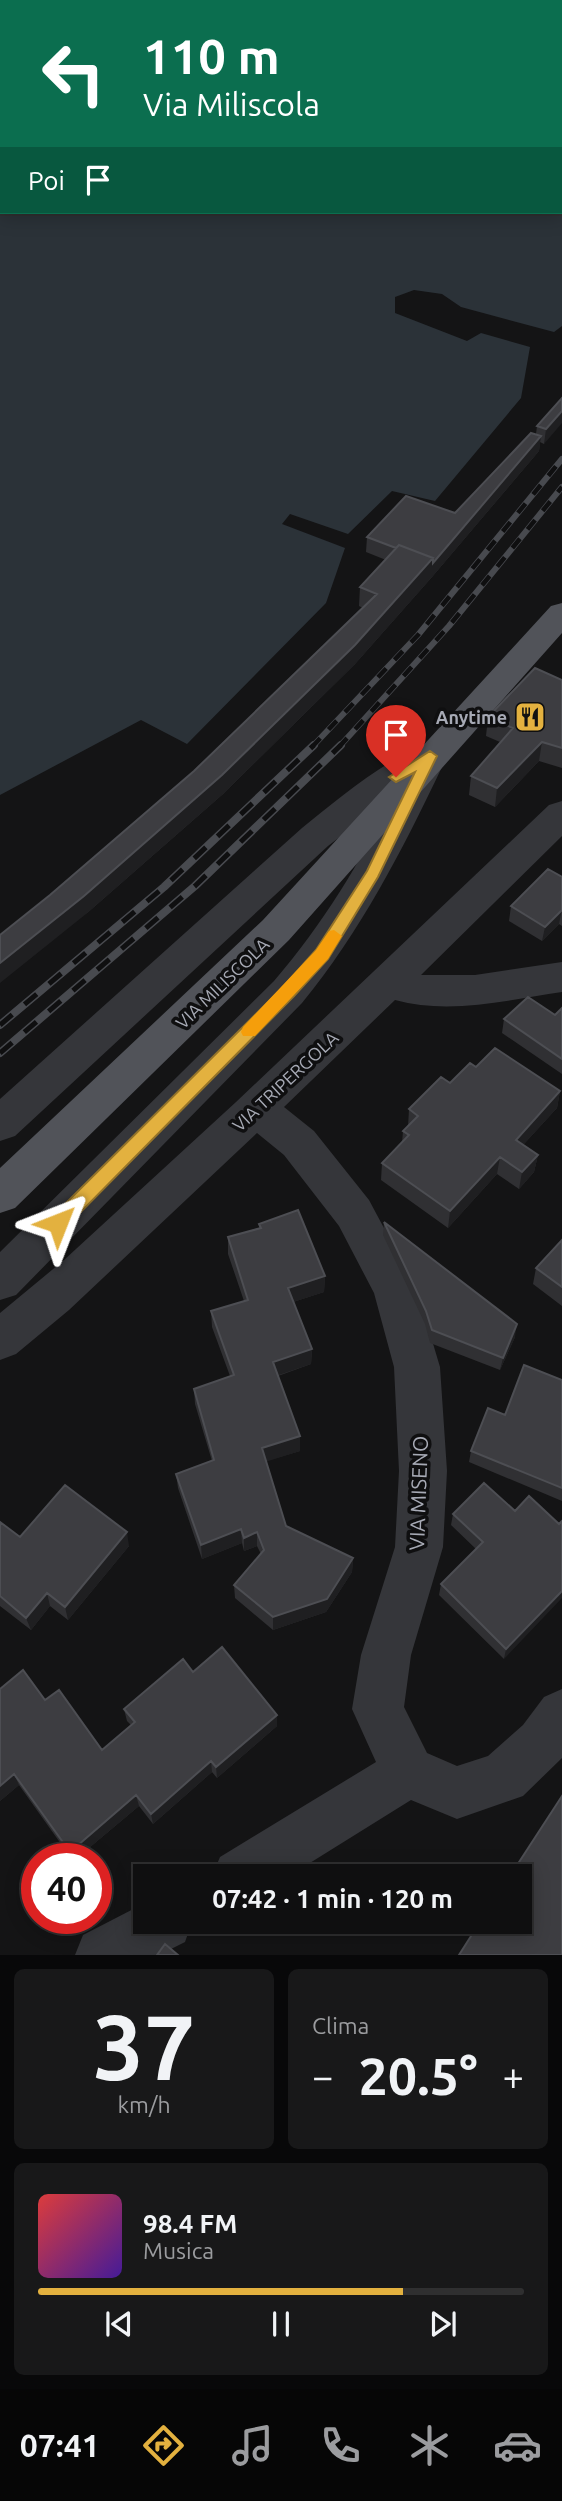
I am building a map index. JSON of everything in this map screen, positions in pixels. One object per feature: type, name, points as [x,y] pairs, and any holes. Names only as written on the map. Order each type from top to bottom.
[{"type":"main road","name":"VIA MILISCOLA","points":[[0,1195],[239,968],[562,613]]},
{"type":"street","name":"VIA MILISCOLA","points":[[0,1124],[315,837],[368,795],[430,756]]},
{"type":"street","name":"VIA MILISCOLA","points":[[0,1281],[288,992],[322,954],[373,873],[430,756]]},
{"type":"street","name":"VIA TRIPERGOLA","points":[[0,1340],[40,1309],[390,983],[562,814]]},
{"type":"street","points":[[390,983],[408,990],[448,992],[562,977]]},
{"type":"street","name":"VIA MISENO","points":[[256,1108],[299,1143],[354,1213],[395,1290],[417,1367],[423,1472],[419,1547],[386,1655],[378,1709],[408,1772]]},
{"type":"street","points":[[258,1864],[408,1772],[457,1793],[504,1777],[541,1743],[562,1715]]},
{"type":"street","points":[[103,1955],[142,1934]]},
{"type":"shaded area","points":[[0,214],[562,214],[562,326],[554,332],[461,307],[442,294],[414,290],[395,297],[395,313],[467,341],[481,333],[530,347],[521,398],[435,501],[392,491],[348,534],[290,514],[282,524],[345,548],[326,603],[187,744],[141,720],[0,795]]},
{"type":"building","points":[[562,398],[562,411],[546,429],[537,426]]},
{"type":"building","points":[[531,433],[541,436],[433,563],[433,558],[367,537],[406,496],[455,513]]},
{"type":"building","points":[[399,545],[433,558],[355,645],[222,775],[84,896],[0,963],[0,935],[194,771],[377,594],[360,587]]},
{"type":"building","points":[[535,668],[562,680],[562,748],[542,742],[497,788],[471,776],[513,728],[488,717]]},
{"type":"building","points":[[548,869],[562,877],[562,910],[545,927],[511,906]]},
{"type":"building","points":[[528,997],[555,1015],[562,1008],[562,1059],[504,1019]]},
{"type":"building","points":[[495,1048],[560,1091],[516,1140],[538,1155],[522,1172],[500,1157],[450,1211],[382,1163],[409,1135],[403,1131],[418,1116],[409,1109],[441,1077],[450,1083],[470,1063],[476,1067]]},
{"type":"building","points":[[298,1210],[325,1276],[288,1288],[312,1349],[273,1362],[300,1436],[262,1448],[286,1526],[353,1558],[327,1599],[273,1617],[234,1585],[264,1550],[257,1532],[244,1538],[241,1529],[201,1545],[176,1474],[214,1460],[194,1389],[234,1375],[211,1311],[248,1300],[228,1237],[261,1228],[259,1224]]},
{"type":"building","points":[[384,1222],[517,1324],[503,1358],[432,1330],[426,1311]]},
{"type":"building","points":[[562,1240],[562,1287],[536,1268]]},
{"type":"building","points":[[524,1365],[562,1380],[562,1488],[471,1451],[488,1408],[505,1415]]},
{"type":"building","points":[[484,1483],[515,1511],[529,1496],[559,1524],[562,1521],[562,1591],[506,1649],[441,1584],[483,1542],[453,1514]]},
{"type":"building","points":[[65,1485],[127,1532],[65,1607],[47,1593],[26,1618],[0,1596],[0,1522],[20,1537]]},
{"type":"building","points":[[222,1647],[277,1715],[216,1767],[211,1761],[151,1814],[136,1795],[80,1843],[64,1843],[14,1774],[0,1786],[0,1689],[23,1670],[45,1700],[59,1690],[102,1750],[135,1722],[124,1709],[183,1659],[193,1672]]},
{"type":"building","points":[[562,1796],[562,1955],[459,1955],[472,1934],[532,1934],[532,1864],[518,1864]]},
{"type":"building","points":[[165,1944],[178,1955],[157,1955]]},
{"type":"railway","points":[[313,746],[418,635],[562,459]]},
{"type":"railway","points":[[340,746],[449,626],[562,487]]},
{"type":"railway","points":[[0,1025],[164,887],[313,746]]},
{"type":"railway","points":[[0,1053],[195,886],[340,746]]},
{"type":"slow traffic","points":[[249,1032],[322,954],[334,936]]},
{"type":"place","name":"Anytime","points":[[530,717]]},
{"type":"route","points":[[58,1223],[288,992],[322,954],[373,873],[430,756],[396,777]]}]
